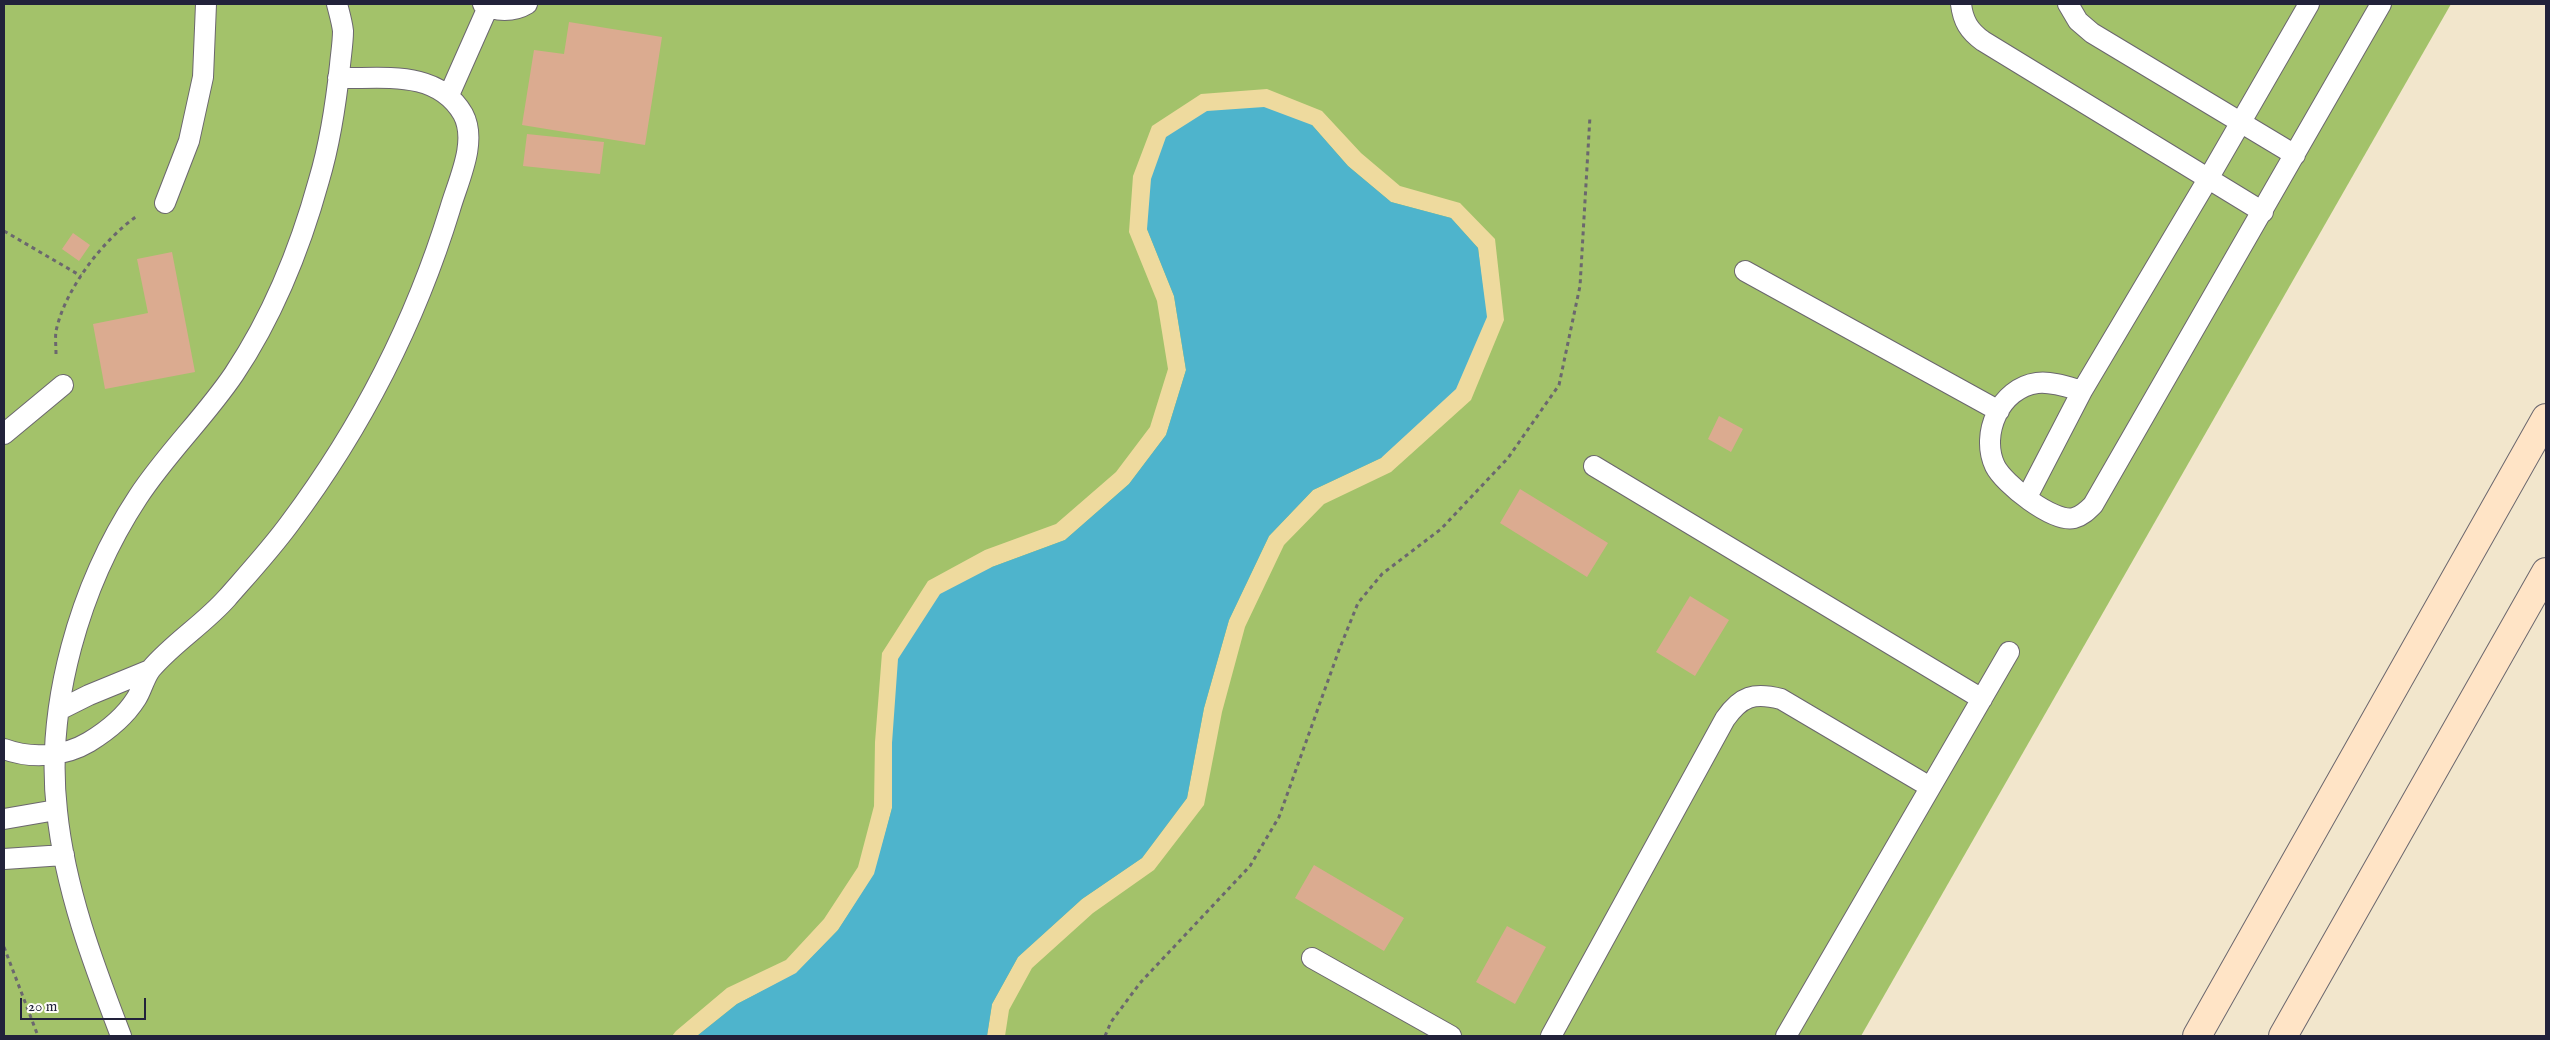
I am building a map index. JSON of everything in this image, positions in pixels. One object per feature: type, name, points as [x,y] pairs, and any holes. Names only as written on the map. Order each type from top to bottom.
[{"type":"street","points":[[2197,1036],[2546,418]]},
{"type":"street","points":[[2283,1036],[2546,572]]},
{"type":"lane","points":[[165,203],[189,141],[203,77],[206,4]]},
{"type":"lane","points":[[121,1036],[91,960],[64,854],[56,810],[55,756],[59,710],[74,635],[101,563],[138,497],[234,374],[274,306],[307,224],[326,157],[343,31],[337,4]]},
{"type":"lane","points":[[449,95],[485,5],[505,10],[527,4]]},
{"type":"lane","points":[[1961,4],[1963,19],[1971,32],[1983,42],[2263,212]]},
{"type":"lane","points":[[2068,4],[2078,22],[2092,33],[2240,124],[2295,155]]},
{"type":"lane","points":[[2027,497],[2082,391],[2309,4]]},
{"type":"lane","points":[[2082,391],[2037,383],[2022,388],[2008,397],[1992,424],[1989,438],[1990,453],[2003,479],[2052,514],[2063,518],[2074,518],[2093,505],[2381,4]]},
{"type":"lane","points":[[59,710],[89,695],[150,670],[224,601],[290,524],[346,442],[395,354],[434,261],[469,140],[464,116],[449,95],[427,82],[402,79],[338,78]]},
{"type":"lane","points":[[1745,271],[1999,411]]},
{"type":"lane","points":[[4,434],[63,385]]},
{"type":"lane","points":[[1594,466],[1982,699]]},
{"type":"lane","points":[[1786,1036],[2009,652]]},
{"type":"lane","points":[[4,749],[14,753],[55,756],[86,744],[114,726],[136,700],[150,670]]},
{"type":"lane","points":[[1551,1036],[1735,706],[1749,697],[1766,695],[1781,699],[1930,787]]},
{"type":"lane","points":[[4,819],[56,810]]},
{"type":"lane","points":[[4,859],[64,854]]},
{"type":"lane","points":[[1312,958],[1451,1036]]},
{"type":"path","points":[[1105,1036],[1111,1022],[1140,983],[1250,866],[1279,817],[1339,650],[1358,603],[1382,574],[1441,529],[1508,458],[1559,385],[1580,286],[1590,116]]},
{"type":"path","points":[[63,385],[56,358],[56,332],[64,306],[82,276],[120,228],[142,213],[165,203]]},
{"type":"path","points":[[4,231],[82,276]]},
{"type":"path","points":[[4,947],[38,1036]]},
{"type":"green space","points":[[4,4],[2451,4],[1861,1036],[4,1036]]},
{"type":"sand","points":[[1267,89],[1322,111],[1361,153],[1400,186],[1460,203],[1495,239],[1504,320],[1471,400],[1391,472],[1324,504],[1284,545],[1245,627],[1222,712],[1204,805],[1154,870],[1093,913],[1032,968],[1009,1010],[1005,1036],[987,1036],[992,1004],[1018,957],[1082,899],[1142,858],[1187,798],[1204,708],[1229,620],[1269,536],[1313,490],[1381,458],[1486,317],[1478,248],[1451,218],[1391,202],[1348,166],[1312,125],[1147,229],[1174,296],[1186,370],[1166,435],[1129,484],[1065,540],[992,567],[892,743],[892,808],[875,874],[838,930],[796,974],[737,1004],[697,1036],[672,1036],[727,988],[786,960],[824,919],[858,867],[874,806],[875,742],[882,653],[928,581],[985,550],[1056,524],[1116,472],[1150,427],[1168,369],[1157,301],[1129,232],[1133,176],[1152,126],[1201,94]]},
{"type":"water","points":[[1264,107],[1312,125],[1348,166],[1391,202],[1451,218],[1478,248],[1487,317],[1456,389],[1381,458],[1313,490],[1269,536],[1229,620],[1204,708],[1187,798],[1142,858],[1082,899],[1018,957],[992,1004],[987,1036],[697,1036],[737,1004],[796,973],[838,930],[874,874],[892,808],[892,743],[898,659],[940,594],[992,567],[1065,540],[1129,484],[1166,435],[1186,370],[1174,296],[1147,229],[1151,179],[1166,137],[1207,111]]},
{"type":"building","points":[[569,22],[662,37],[645,145],[522,125],[534,50],[564,54]]},
{"type":"building","points":[[527,134],[604,142],[600,174],[523,166]]},
{"type":"building","points":[[73,233],[90,245],[79,261],[62,249]]},
{"type":"building","points":[[172,252],[195,372],[105,389],[93,324],[148,313],[137,259]]},
{"type":"building","points":[[1719,416],[1743,429],[1731,452],[1708,439]]},
{"type":"building","points":[[1520,489],[1608,543],[1587,577],[1500,523]]},
{"type":"building","points":[[1690,596],[1729,620],[1695,676],[1656,652]]},
{"type":"building","points":[[1314,865],[1404,918],[1384,951],[1295,898]]},
{"type":"building","points":[[1507,926],[1546,947],[1515,1004],[1476,982]]}]
